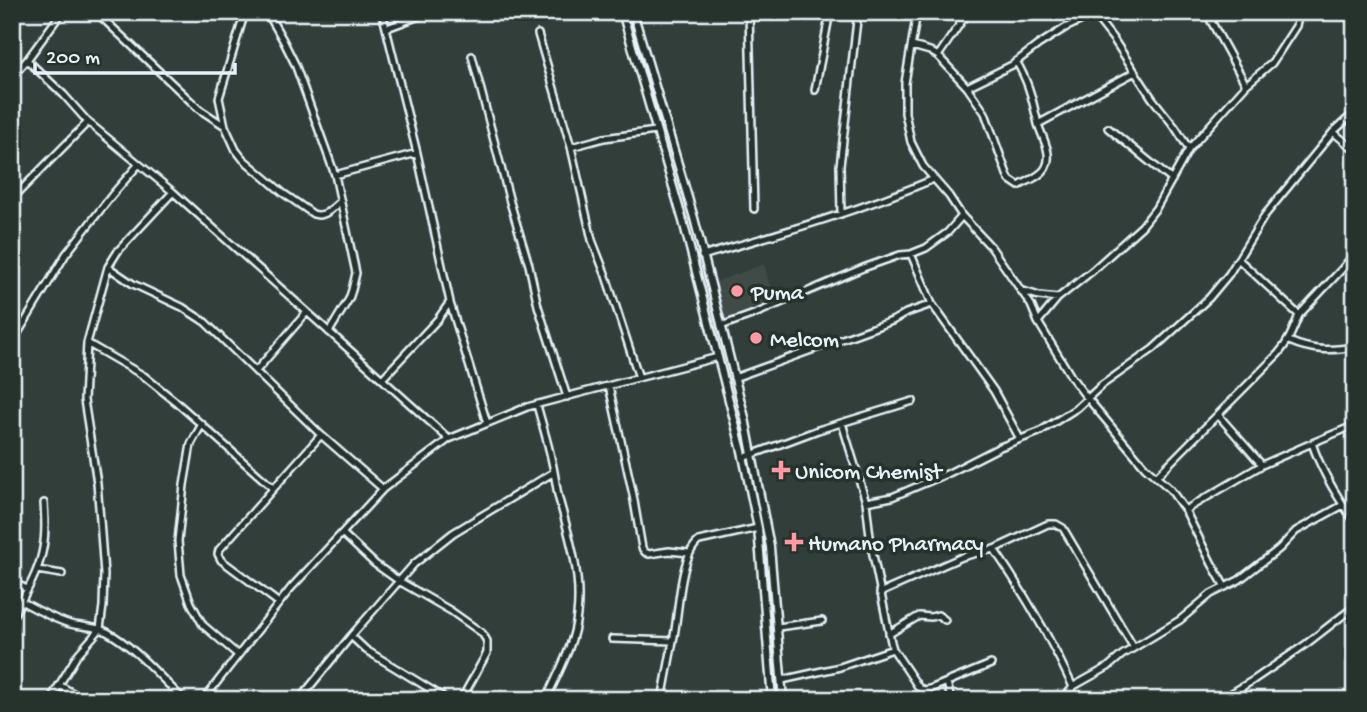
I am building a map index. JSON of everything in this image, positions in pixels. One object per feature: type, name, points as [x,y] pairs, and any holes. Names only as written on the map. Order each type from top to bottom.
[{"type":"street","points":[[12,77],[62,12]]},
{"type":"street","points":[[96,12],[199,109],[225,126]]},
{"type":"street","points":[[245,12],[219,98],[230,141],[243,159],[313,214],[325,214],[341,201]]},
{"type":"street","points":[[267,12],[295,64],[335,174],[356,273],[349,299],[329,332]]},
{"type":"street","points":[[382,12],[450,302],[487,424]]},
{"type":"street","points":[[387,28],[430,12]]},
{"type":"street","points":[[622,12],[683,221],[743,458],[758,528],[772,700]]},
{"type":"street","points":[[632,12],[694,218],[752,455],[770,547],[783,700]]},
{"type":"street","points":[[749,12],[754,209]]},
{"type":"street","points":[[815,90],[830,12]]},
{"type":"street","points":[[841,214],[840,166],[858,12]]},
{"type":"street","points":[[917,12],[905,83],[905,113],[911,142],[923,166],[957,206],[962,216],[991,247],[1031,305],[1038,322],[1072,378],[1145,467],[1170,489],[1185,510],[1225,587]]},
{"type":"street","points":[[938,56],[968,12]]},
{"type":"street","points":[[1206,12],[1247,85]]},
{"type":"street","points":[[1038,322],[1058,298],[1142,226],[1156,208],[1189,149],[1247,85],[1272,63],[1296,26],[1299,12]]},
{"type":"street","points":[[968,88],[1016,61],[1065,28],[1095,13],[1189,149]]},
{"type":"street","points":[[538,34],[571,146],[592,240],[639,378]]},
{"type":"street","points":[[912,46],[938,56],[968,88],[985,113],[1008,177],[1019,186],[1043,172],[1048,164],[1048,156],[1029,87],[1016,61]]},
{"type":"street","points":[[472,56],[538,306],[567,397]]},
{"type":"street","points":[[27,60],[64,94],[88,122],[173,192],[449,439]]},
{"type":"street","points":[[1038,124],[1135,72]]},
{"type":"street","points":[[866,502],[912,488],[1039,432],[1077,408],[1153,349],[1209,298],[1229,274],[1265,215],[1333,132],[1355,112]]},
{"type":"street","points":[[12,199],[88,122]]},
{"type":"street","points":[[1108,128],[1172,180]]},
{"type":"street","points":[[571,146],[604,138],[656,131]]},
{"type":"street","points":[[1333,132],[1355,150]]},
{"type":"street","points":[[335,174],[417,153]]},
{"type":"street","points":[[12,343],[66,254],[111,195],[139,164]]},
{"type":"street","points":[[702,256],[808,225],[934,179]]},
{"type":"street","points":[[50,700],[78,654],[100,629],[103,606],[104,574],[97,483],[84,400],[87,343],[108,267],[118,251],[173,192]]},
{"type":"street","points":[[721,326],[863,268],[926,248],[948,232],[962,216]]},
{"type":"street","points":[[1156,477],[1278,355],[1289,341],[1299,315],[1355,253]]},
{"type":"street","points":[[911,254],[932,304],[994,391],[1020,439]]},
{"type":"street","points":[[1238,259],[1299,315]]},
{"type":"street","points":[[108,267],[133,284],[205,322],[321,435],[383,489]]},
{"type":"street","points":[[1020,290],[1058,298]]},
{"type":"street","points":[[383,379],[438,319],[450,302]]},
{"type":"street","points":[[734,378],[932,304]]},
{"type":"street","points":[[256,371],[307,312]]},
{"type":"street","points":[[1289,341],[1316,350],[1355,347]]},
{"type":"street","points":[[87,343],[144,376],[273,488]]},
{"type":"street","points":[[203,700],[279,603],[383,489],[449,439],[537,405],[718,357]]},
{"type":"street","points":[[609,386],[642,548],[649,554],[669,551],[689,553]]},
{"type":"street","points":[[743,458],[818,430],[913,401]]},
{"type":"street","points":[[537,405],[576,574],[577,614],[568,655],[545,700]]},
{"type":"street","points":[[1219,415],[1262,465]]},
{"type":"street","points":[[842,423],[866,502],[871,545],[893,649],[919,688],[924,690],[991,664]]},
{"type":"street","points":[[202,424],[191,444],[184,485],[178,541],[180,575],[203,625],[238,654]]},
{"type":"street","points":[[1185,510],[1262,465],[1355,425]]},
{"type":"street","points":[[279,603],[221,559],[219,550],[321,435]]},
{"type":"street","points":[[1312,443],[1317,460],[1355,522]]},
{"type":"street","points":[[299,700],[414,564],[453,533],[554,472]]},
{"type":"street","points":[[12,618],[37,570],[43,552],[44,503]]},
{"type":"street","points":[[1062,700],[1073,687],[1180,620],[1211,594],[1239,580],[1286,543],[1296,531],[1343,505]]},
{"type":"street","points":[[880,593],[962,557],[994,549],[1048,524],[1056,524],[1063,528],[1134,648]]},
{"type":"street","points":[[662,700],[682,578],[689,553],[699,541],[758,528]]},
{"type":"street","points":[[342,533],[375,564],[482,633],[487,641],[487,653],[461,700]]},
{"type":"street","points":[[994,549],[1059,656],[1073,687]]},
{"type":"street","points":[[37,570],[62,574]]},
{"type":"street","points":[[12,582],[27,589]]},
{"type":"street","points":[[21,601],[71,624],[108,632],[131,649],[184,700]]},
{"type":"street","points":[[1220,700],[1306,644],[1355,606]]},
{"type":"street","points":[[889,634],[919,616],[939,615],[945,620]]},
{"type":"street","points":[[778,627],[821,621]]},
{"type":"street","points":[[351,636],[372,654],[448,700]]},
{"type":"street","points":[[612,639],[673,641]]},
{"type":"street","points":[[782,680],[840,667],[893,649]]},
{"type":"street","points":[[947,682],[951,700]]},
{"type":"street","points":[[59,685],[85,700]]},
{"type":"shaded area","points":[[764,264],[774,300],[722,320],[713,283]]},
{"type":"place","name":"Puma","points":[[737,291]]},
{"type":"place","name":"Melcom","points":[[756,338]]},
{"type":"place","name":"Unicom Chemist","points":[[781,470]]},
{"type":"place","name":"Humano Pharmacy","points":[[794,542]]}]
